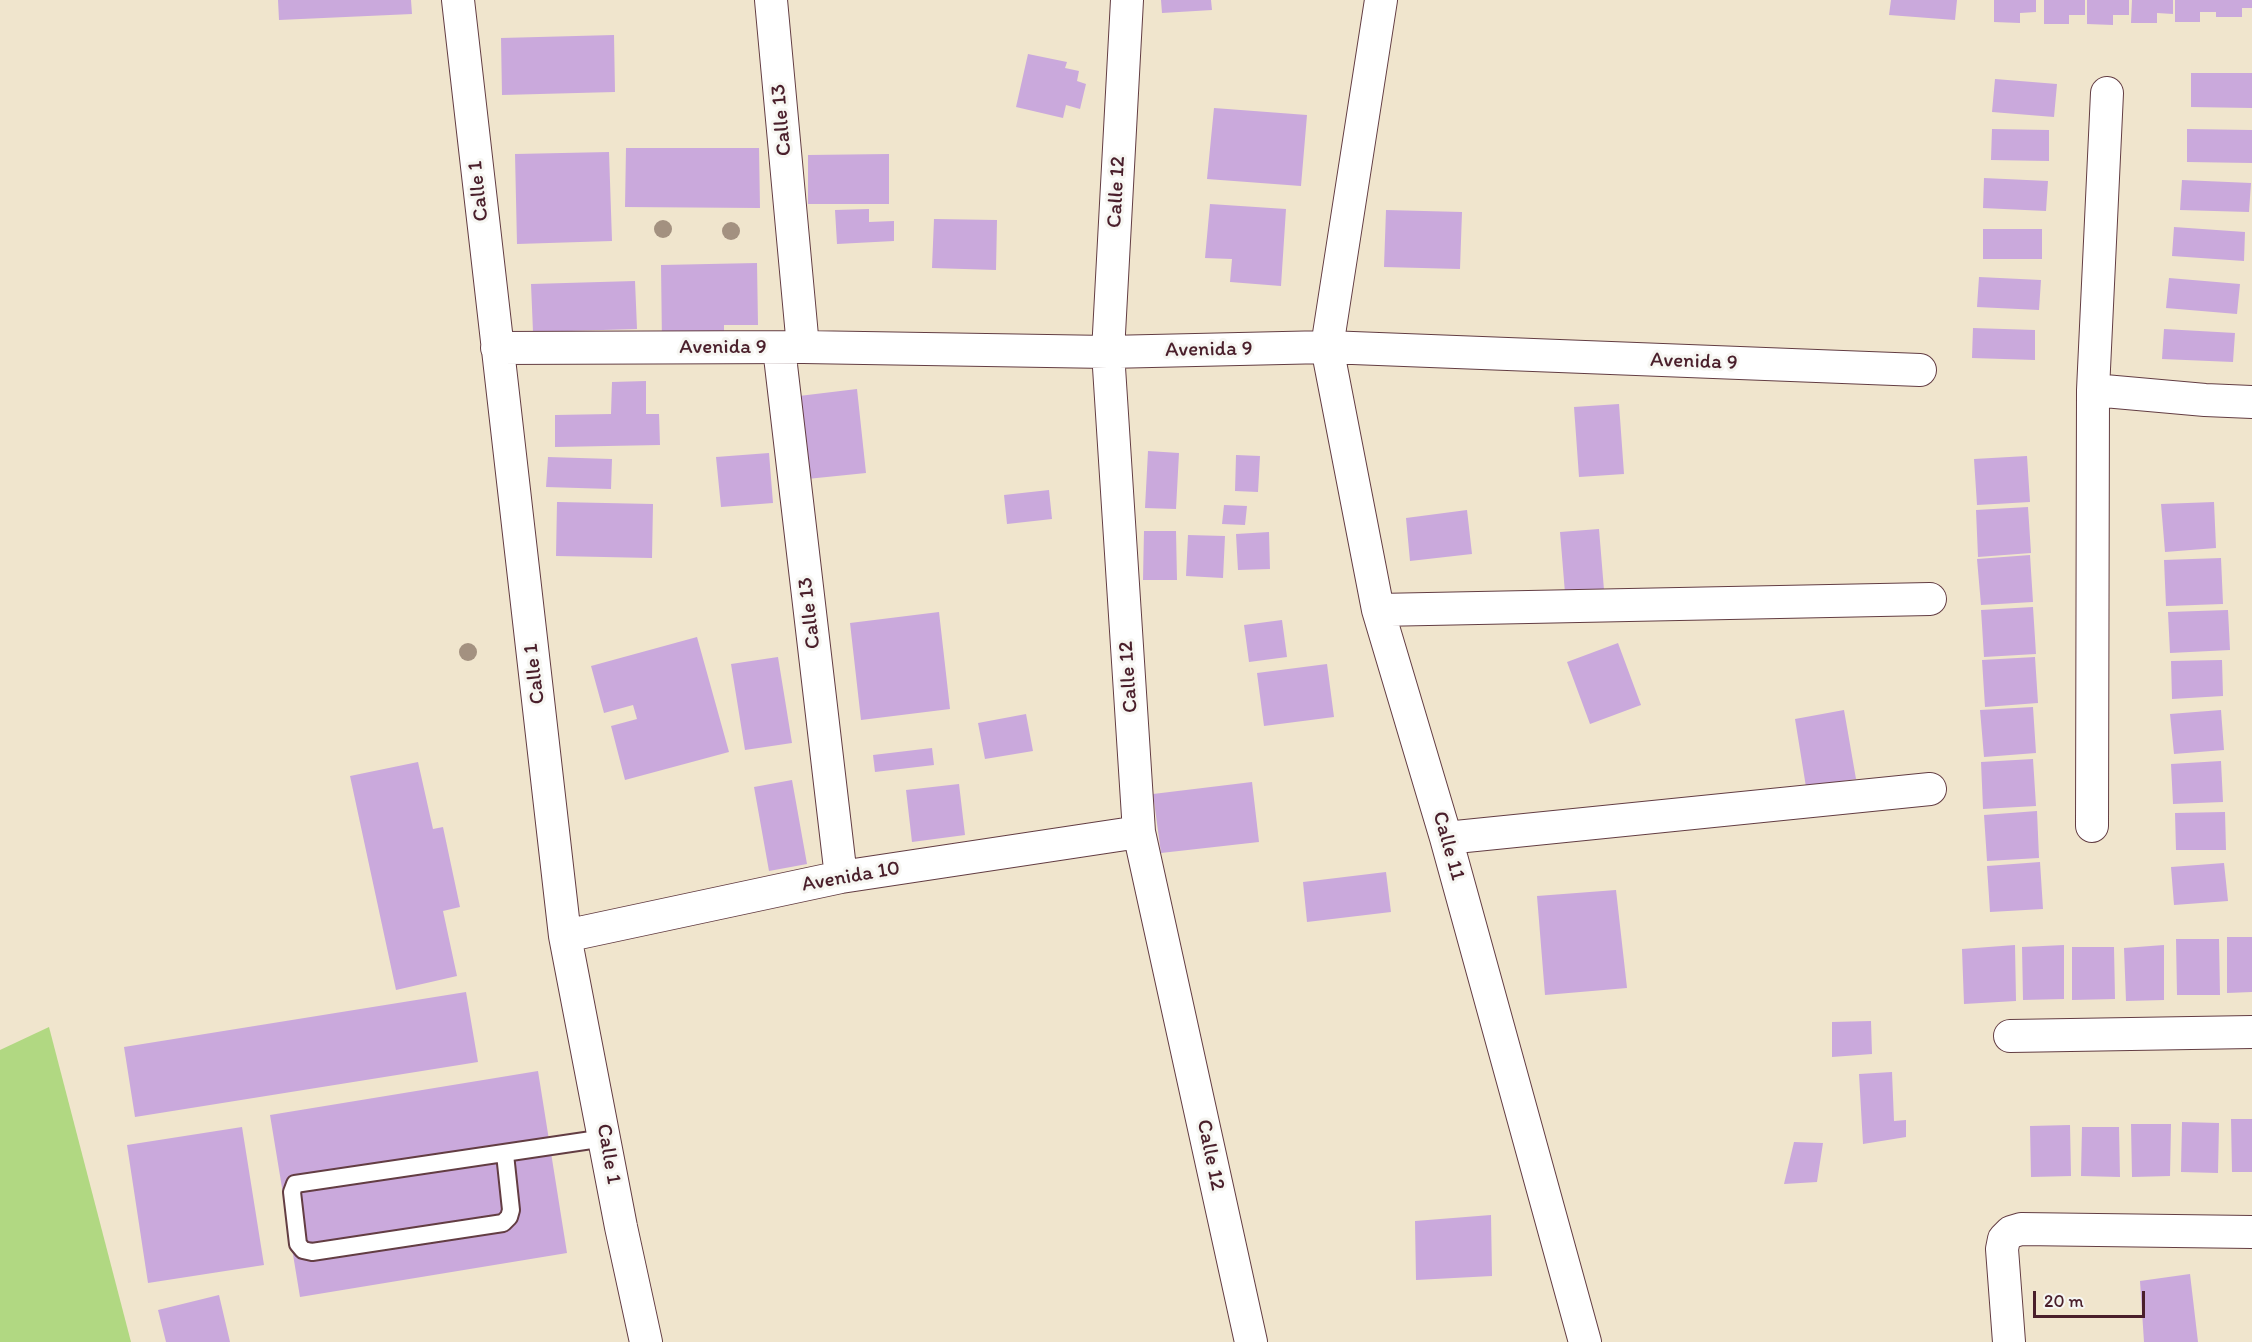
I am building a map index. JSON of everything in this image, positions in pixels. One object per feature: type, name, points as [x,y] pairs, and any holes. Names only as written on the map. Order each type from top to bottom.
[{"type":"street","name":"Calle 1","points":[[458,0],[566,936],[619,1218],[646,1342]]},
{"type":"street","name":"Calle 13","points":[[771,0],[791,347],[842,878]]},
{"type":"street","name":"Calle 12","points":[[1127,0],[1108,352],[1139,832],[1251,1342]]},
{"type":"street","name":"Calle 11","points":[[1381,0],[1327,347],[1378,610],[1446,838],[1585,1342]]},
{"type":"street","points":[[2092,826],[2093,390],[2107,93]]},
{"type":"street","name":"Avenida 9","points":[[497,348],[791,347],[1108,352],[1327,347],[1920,370]]},
{"type":"street","points":[[2093,390],[2252,402]]},
{"type":"street","points":[[1378,610],[1930,599]]},
{"type":"street","points":[[1446,838],[1930,789]]},
{"type":"street","name":"Avenida 10","points":[[566,936],[842,878],[1139,832]]},
{"type":"street","points":[[2010,1036],[2252,1032]]},
{"type":"street","points":[[2009,1342],[2002,1250],[2004,1239],[2011,1232],[2021,1229],[2252,1232]]},
{"type":"lane","points":[[505,1154],[511,1210],[509,1217],[503,1223],[312,1252],[303,1250],[298,1244],[292,1191],[295,1184],[605,1138]]},
{"type":"green space","points":[[49,1027],[131,1342],[0,1342],[0,1050]]},
{"type":"building","points":[[278,0],[411,0],[412,14],[279,20]]},
{"type":"building","points":[[1161,0],[1211,0],[1212,10],[1162,13]]},
{"type":"building","points":[[1891,0],[1957,0],[1955,20],[1889,15]]},
{"type":"building","points":[[1994,0],[2036,0],[2036,12],[2020,13],[2020,23],[1994,22]]},
{"type":"building","points":[[2044,0],[2085,0],[2085,15],[2069,15],[2069,24],[2044,24]]},
{"type":"building","points":[[2087,0],[2129,0],[2129,15],[2113,15],[2113,25],[2087,24]]},
{"type":"building","points":[[2132,0],[2173,0],[2173,14],[2157,13],[2157,23],[2131,23]]},
{"type":"building","points":[[2175,0],[2252,0],[2252,8],[2242,8],[2242,17],[2216,17],[2216,12],[2200,12],[2200,22],[2175,22]]},
{"type":"building","points":[[614,35],[615,92],[502,95],[501,38]]},
{"type":"building","points":[[1028,54],[1067,62],[1065,68],[1079,71],[1077,81],[1086,84],[1080,109],[1066,105],[1063,118],[1016,107]]},
{"type":"building","points":[[2191,73],[2252,73],[2252,108],[2191,107]]},
{"type":"building","points":[[1995,79],[2057,84],[2054,117],[1992,112]]},
{"type":"building","points":[[1214,108],[1307,115],[1301,186],[1207,179]]},
{"type":"building","points":[[1992,129],[2049,130],[2049,161],[1991,160]]},
{"type":"building","points":[[2187,129],[2252,130],[2252,163],[2187,162]]},
{"type":"building","points":[[626,148],[759,148],[760,208],[625,207]]},
{"type":"building","points":[[609,152],[612,241],[517,244],[515,154]]},
{"type":"building","points":[[889,154],[889,204],[808,204],[808,155]]},
{"type":"building","points":[[1984,178],[2048,181],[2046,211],[1983,208]]},
{"type":"building","points":[[2182,180],[2251,183],[2249,212],[2180,210]]},
{"type":"building","points":[[1210,204],[1286,209],[1281,286],[1230,282],[1232,259],[1205,258]]},
{"type":"building","points":[[869,209],[869,222],[894,221],[894,241],[837,244],[835,210]]},
{"type":"building","points":[[1386,210],[1462,212],[1460,269],[1384,267]]},
{"type":"building","points":[[934,219],[997,220],[996,270],[932,268]]},
{"type":"building","points":[[2174,227],[2245,232],[2244,261],[2172,256]]},
{"type":"building","points":[[1983,229],[2042,229],[2042,259],[1983,259]]},
{"type":"building","points":[[757,263],[758,325],[724,325],[724,343],[662,344],[661,265]]},
{"type":"building","points":[[1979,277],[2041,280],[2039,310],[1977,307]]},
{"type":"building","points":[[2169,278],[2240,284],[2237,314],[2166,308]]},
{"type":"building","points":[[635,281],[637,329],[533,332],[531,284]]},
{"type":"building","points":[[1973,328],[2035,330],[2035,360],[1972,358]]},
{"type":"building","points":[[2164,329],[2235,333],[2233,362],[2162,359]]},
{"type":"building","points":[[646,381],[646,414],[659,414],[660,445],[555,447],[555,415],[611,414],[612,382]]},
{"type":"building","points":[[857,389],[866,473],[807,479],[799,396]]},
{"type":"building","points":[[1619,404],[1624,474],[1579,477],[1574,407]]},
{"type":"building","points":[[1148,451],[1179,453],[1176,509],[1145,508]]},
{"type":"building","points":[[769,453],[773,503],[721,507],[716,457]]},
{"type":"building","points":[[1236,455],[1260,456],[1258,492],[1235,491]]},
{"type":"building","points":[[2027,456],[2030,502],[1977,505],[1974,459]]},
{"type":"building","points":[[548,457],[612,459],[611,489],[546,487]]},
{"type":"building","points":[[1049,490],[1052,519],[1007,524],[1004,495]]},
{"type":"building","points":[[557,502],[653,504],[652,558],[556,556]]},
{"type":"building","points":[[2214,502],[2216,548],[2165,552],[2161,504]]},
{"type":"building","points":[[1224,505],[1247,506],[1245,525],[1222,524]]},
{"type":"building","points":[[2028,507],[2031,553],[1978,557],[1976,510]]},
{"type":"building","points":[[1467,510],[1472,554],[1410,561],[1406,518]]},
{"type":"building","points":[[1599,529],[1604,590],[1565,593],[1560,532]]},
{"type":"building","points":[[1144,531],[1176,531],[1177,580],[1143,580]]},
{"type":"building","points":[[1269,532],[1270,569],[1238,570],[1236,534]]},
{"type":"building","points":[[1188,535],[1225,536],[1223,578],[1186,576]]},
{"type":"building","points":[[2030,555],[2033,602],[1981,605],[1977,559]]},
{"type":"building","points":[[2221,558],[2223,604],[2166,606],[2164,560]]},
{"type":"building","points":[[2033,607],[2036,654],[1984,657],[1981,610]]},
{"type":"building","points":[[2228,610],[2230,650],[2170,653],[2168,612]]},
{"type":"building","points":[[939,612],[950,709],[861,720],[850,623]]},
{"type":"building","points":[[1282,620],[1287,657],[1249,662],[1244,625]]},
{"type":"building","points":[[697,637],[729,752],[625,780],[611,726],[637,719],[633,705],[604,713],[591,666]]},
{"type":"building","points":[[1618,643],[1641,705],[1590,724],[1567,662]]},
{"type":"building","points":[[778,657],[792,743],[745,750],[731,664]]},
{"type":"building","points":[[2035,657],[2038,703],[1985,707],[1982,660]]},
{"type":"building","points":[[2222,660],[2223,696],[2172,699],[2171,661]]},
{"type":"building","points":[[1327,664],[1334,717],[1264,726],[1257,673]]},
{"type":"building","points":[[2033,707],[2036,753],[1984,757],[1980,710]]},
{"type":"building","points":[[1844,710],[1856,779],[1806,787],[1795,719]]},
{"type":"building","points":[[2221,710],[2224,750],[2174,754],[2170,714]]},
{"type":"building","points":[[1026,714],[1033,751],[985,759],[978,723]]},
{"type":"building","points":[[932,748],[934,765],[875,772],[873,755]]},
{"type":"building","points":[[2033,759],[2036,806],[1983,809],[1981,762]]},
{"type":"building","points":[[2221,761],[2223,802],[2173,804],[2171,764]]},
{"type":"building","points":[[418,762],[433,829],[443,827],[460,907],[443,911],[457,976],[396,990],[350,776]]},
{"type":"building","points":[[792,780],[807,864],[769,871],[754,787]]},
{"type":"building","points":[[1252,782],[1259,842],[1161,853],[1153,794]]},
{"type":"building","points":[[959,784],[965,835],[912,842],[906,790]]},
{"type":"building","points":[[2037,811],[2039,858],[1987,861],[1984,815]]},
{"type":"building","points":[[2225,812],[2226,850],[2176,850],[2175,813]]},
{"type":"building","points":[[2040,862],[2043,909],[1990,912],[1987,866]]},
{"type":"building","points":[[2224,863],[2228,901],[2174,905],[2171,867]]},
{"type":"building","points":[[1386,872],[1391,912],[1307,922],[1303,882]]},
{"type":"building","points":[[1616,890],[1627,988],[1545,995],[1537,896]]},
{"type":"building","points":[[2227,937],[2252,937],[2252,992],[2227,993]]},
{"type":"building","points":[[2176,939],[2219,939],[2220,995],[2177,995]]},
{"type":"building","points":[[2015,945],[2016,1001],[1964,1004],[1962,949]]},
{"type":"building","points":[[2064,945],[2064,999],[2023,1000],[2022,947]]},
{"type":"building","points":[[2164,945],[2164,1000],[2126,1001],[2124,948]]},
{"type":"building","points":[[2072,947],[2114,947],[2115,999],[2072,1000]]},
{"type":"building","points":[[466,992],[478,1062],[135,1117],[124,1047]]},
{"type":"building","points":[[1871,1021],[1872,1054],[1832,1057],[1832,1022]]},
{"type":"building","points":[[538,1071],[567,1253],[300,1297],[270,1115]]},
{"type":"building","points":[[1892,1072],[1894,1121],[1906,1120],[1906,1137],[1863,1144],[1859,1074]]},
{"type":"building","points":[[2231,1119],[2252,1119],[2252,1172],[2232,1172]]},
{"type":"building","points":[[2182,1122],[2219,1123],[2218,1173],[2181,1172]]},
{"type":"building","points":[[2131,1124],[2171,1124],[2170,1176],[2132,1177]]},
{"type":"building","points":[[2070,1125],[2071,1176],[2031,1177],[2030,1126]]},
{"type":"building","points":[[242,1127],[264,1265],[148,1283],[127,1145]]},
{"type":"building","points":[[2082,1127],[2119,1127],[2120,1177],[2081,1176]]},
{"type":"building","points":[[1794,1142],[1823,1143],[1817,1182],[1784,1184]]},
{"type":"building","points":[[1491,1215],[1492,1276],[1416,1280],[1415,1221]]},
{"type":"building","points":[[2190,1274],[2198,1342],[2144,1342],[2140,1281]]},
{"type":"building","points":[[219,1295],[230,1342],[166,1342],[158,1310]]}]
